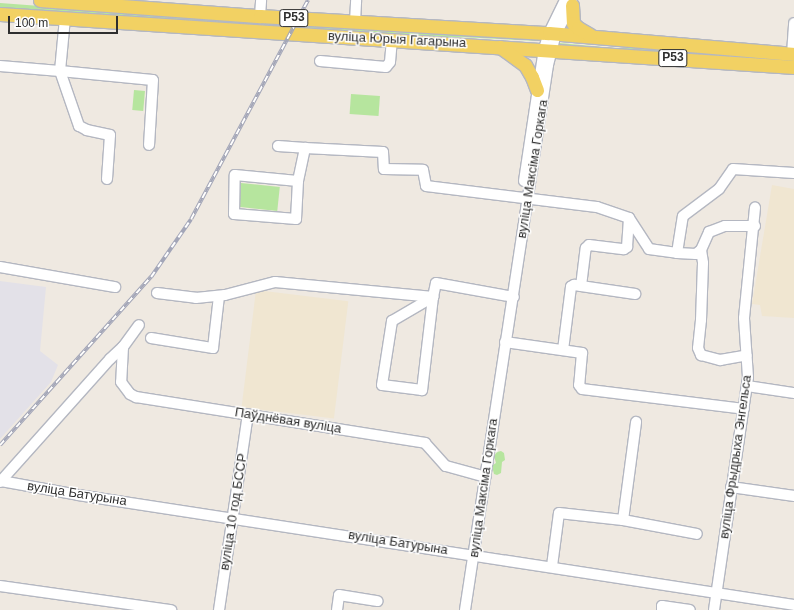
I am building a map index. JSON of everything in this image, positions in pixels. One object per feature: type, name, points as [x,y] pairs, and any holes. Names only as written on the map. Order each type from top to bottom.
[{"type":"main road","name":"вуліца Юрыя Гагарына","points":[[40,0],[88,2],[260,16],[553,33],[793,54]]},
{"type":"main road","points":[[570,2],[573,23],[578,28],[594,37]]},
{"type":"main road","name":"вуліца Юрыя Гагарына","points":[[0,14],[548,49],[794,67]]},
{"type":"main road","points":[[500,47],[525,65],[537,90]]},
{"type":"street","points":[[260,16],[262,0]]},
{"type":"street","points":[[355,22],[356,0]]},
{"type":"street","name":"вуліца Максіма Горкага","points":[[525,198],[537,90],[553,33],[570,2]]},
{"type":"street","points":[[65,18],[60,71],[79,126],[87,130],[110,135],[107,179]]},
{"type":"street","points":[[793,54],[794,23]]},
{"type":"street","points":[[320,61],[386,67],[390,62],[392,40]]},
{"type":"street","name":"вуліца Максіма Горкага","points":[[466,610],[525,198],[548,49]]},
{"type":"street","points":[[0,66],[153,80],[149,145]]},
{"type":"street","points":[[278,146],[383,152],[384,169],[423,170],[426,186],[597,207],[629,218],[649,249],[696,254],[701,250],[709,232],[724,226],[754,226]]},
{"type":"street","points":[[298,181],[235,175],[234,214],[296,219],[298,181],[305,148]]},
{"type":"street","points":[[677,253],[683,216],[719,189],[733,169],[794,173]]},
{"type":"street","name":"вуліца Фрыдрыха Энгельса","points":[[714,610],[731,486],[747,386],[747,355],[744,318],[755,208]]},
{"type":"street","points":[[577,286],[586,248],[589,244],[624,249],[627,246],[629,218]]},
{"type":"street","points":[[701,250],[703,270],[701,320],[698,348],[701,355],[720,360],[747,355]]},
{"type":"street","points":[[0,267],[115,287]]},
{"type":"street","points":[[157,293],[196,298],[219,296],[275,282],[433,298]]},
{"type":"street","points":[[433,298],[392,321],[382,385],[422,390],[436,283],[511,296]]},
{"type":"street","points":[[563,350],[571,287],[577,286],[635,294]]},
{"type":"street","points":[[151,338],[213,348],[219,296]]},
{"type":"street","points":[[0,483],[110,359],[123,347],[140,325]]},
{"type":"street","points":[[505,342],[582,353],[579,385],[582,389],[744,409]]},
{"type":"street","name":"Паўднёвая вуліца","points":[[123,347],[121,382],[130,394],[136,397],[424,443],[446,466],[486,476]]},
{"type":"street","points":[[747,386],[794,393]]},
{"type":"street","name":"вуліца 10 год БССР","points":[[219,610],[248,414]]},
{"type":"street","points":[[623,520],[636,422]]},
{"type":"street","name":"вуліца Батурына","points":[[0,483],[474,554],[794,605]]},
{"type":"street","points":[[731,486],[794,496]]},
{"type":"street","points":[[552,566],[559,513],[623,520],[697,534]]},
{"type":"street","points":[[0,586],[171,610]]},
{"type":"street","points":[[337,610],[339,595],[378,601]]},
{"type":"street","points":[[662,610],[662,606],[690,610]]},
{"type":"shaded area","points":[[772,185],[794,189],[794,318],[762,316],[760,305],[752,304]]},
{"type":"shaded area","points":[[0,281],[46,287],[40,351],[58,365],[51,382],[0,439]]},
{"type":"shaded area","points":[[256,290],[348,301],[334,418],[242,407]]},
{"type":"green space","points":[[0,3],[405,33],[436,33],[539,39],[539,41],[460,37],[436,39],[0,8]]},
{"type":"green space","points":[[559,43],[614,48],[645,47],[794,59],[794,62],[689,53],[645,52],[558,45]]},
{"type":"green space","points":[[134,90],[145,91],[143,111],[132,110]]},
{"type":"green space","points":[[351,94],[380,96],[379,116],[350,114]]},
{"type":"green space","points":[[241,183],[280,187],[277,211],[238,207]]},
{"type":"green space","points":[[501,451],[504,453],[505,460],[502,462],[501,473],[497,475],[494,474],[493,470],[493,465],[496,463],[494,456],[497,452]]},
{"type":"railway","points":[[0,445],[151,277],[191,219],[308,0]]}]
